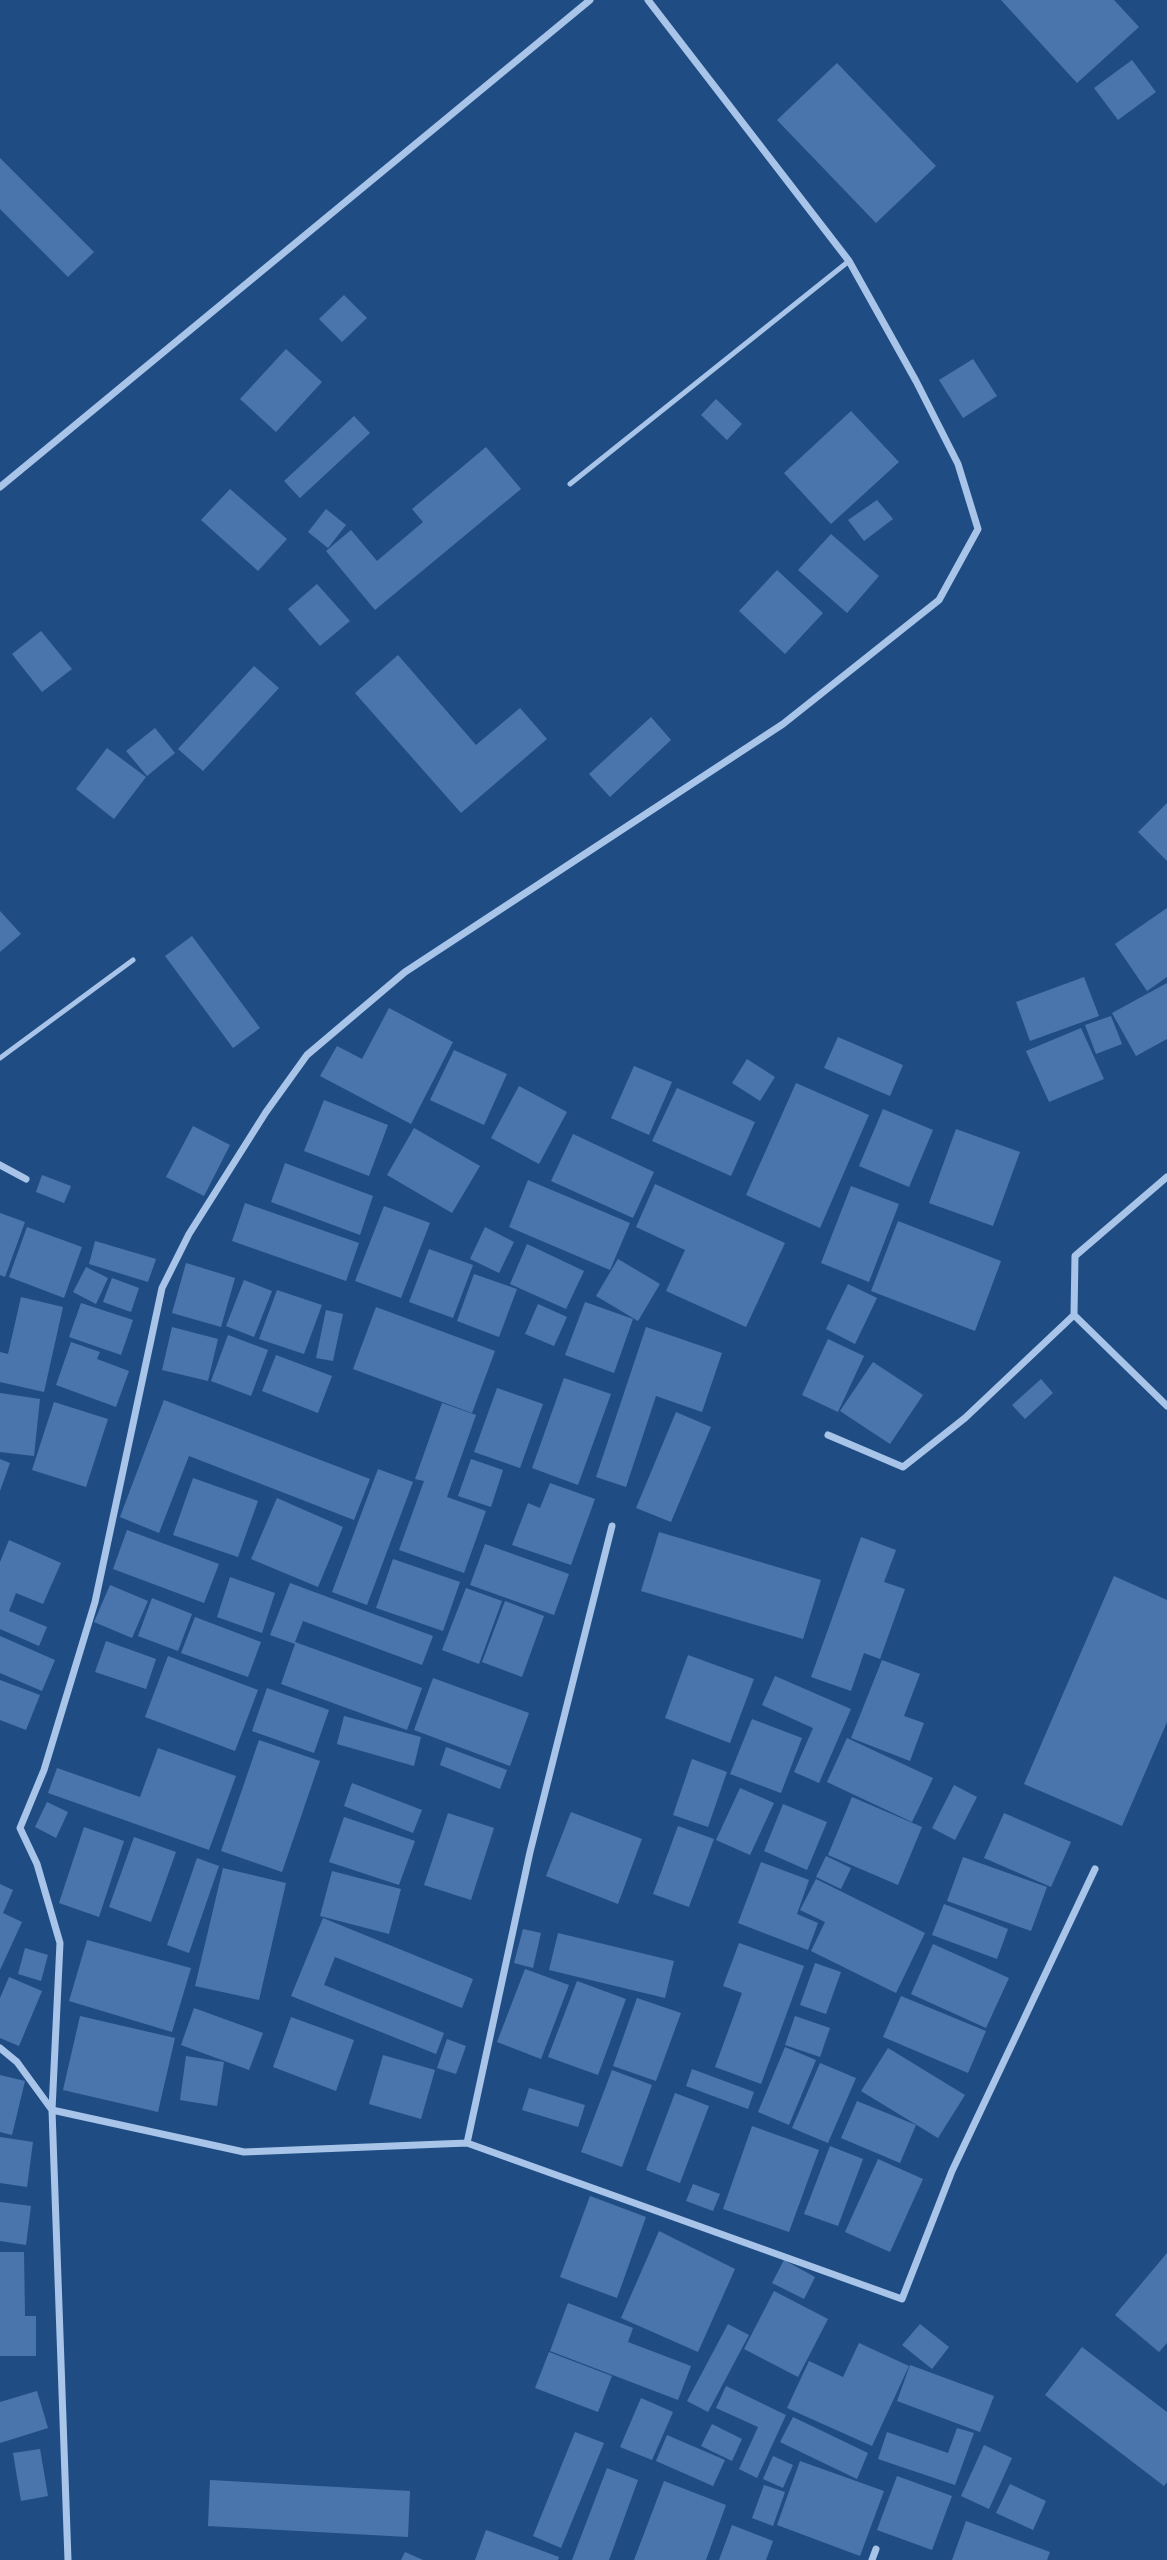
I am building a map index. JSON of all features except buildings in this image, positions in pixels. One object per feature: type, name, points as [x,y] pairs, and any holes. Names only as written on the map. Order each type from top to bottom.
[{"type":"street","points":[[0,487],[590,0]]},
{"type":"street","points":[[68,2560],[52,2110],[60,1943],[37,1864],[20,1828],[44,1770],[95,1602],[162,1288],[189,1234],[266,1112],[307,1055],[405,972],[783,724],[939,600],[978,529],[958,464],[916,381],[849,261],[648,0]]},
{"type":"street","points":[[0,1165],[26,1179]]},
{"type":"street","points":[[828,1435],[903,1467],[965,1419],[1074,1315],[1075,1256],[1167,1177]]},
{"type":"street","points":[[1074,1315],[1167,1406]]},
{"type":"street","points":[[467,2143],[530,1852],[612,1526]]},
{"type":"street","points":[[0,2048],[17,2062],[52,2110],[244,2152],[467,2143],[902,2299],[951,2171],[1095,1869]]},
{"type":"street","points":[[872,2560],[876,2549]]},
{"type":"lane","points":[[570,484],[849,261]]},
{"type":"lane","points":[[0,1058],[133,960]]}]
